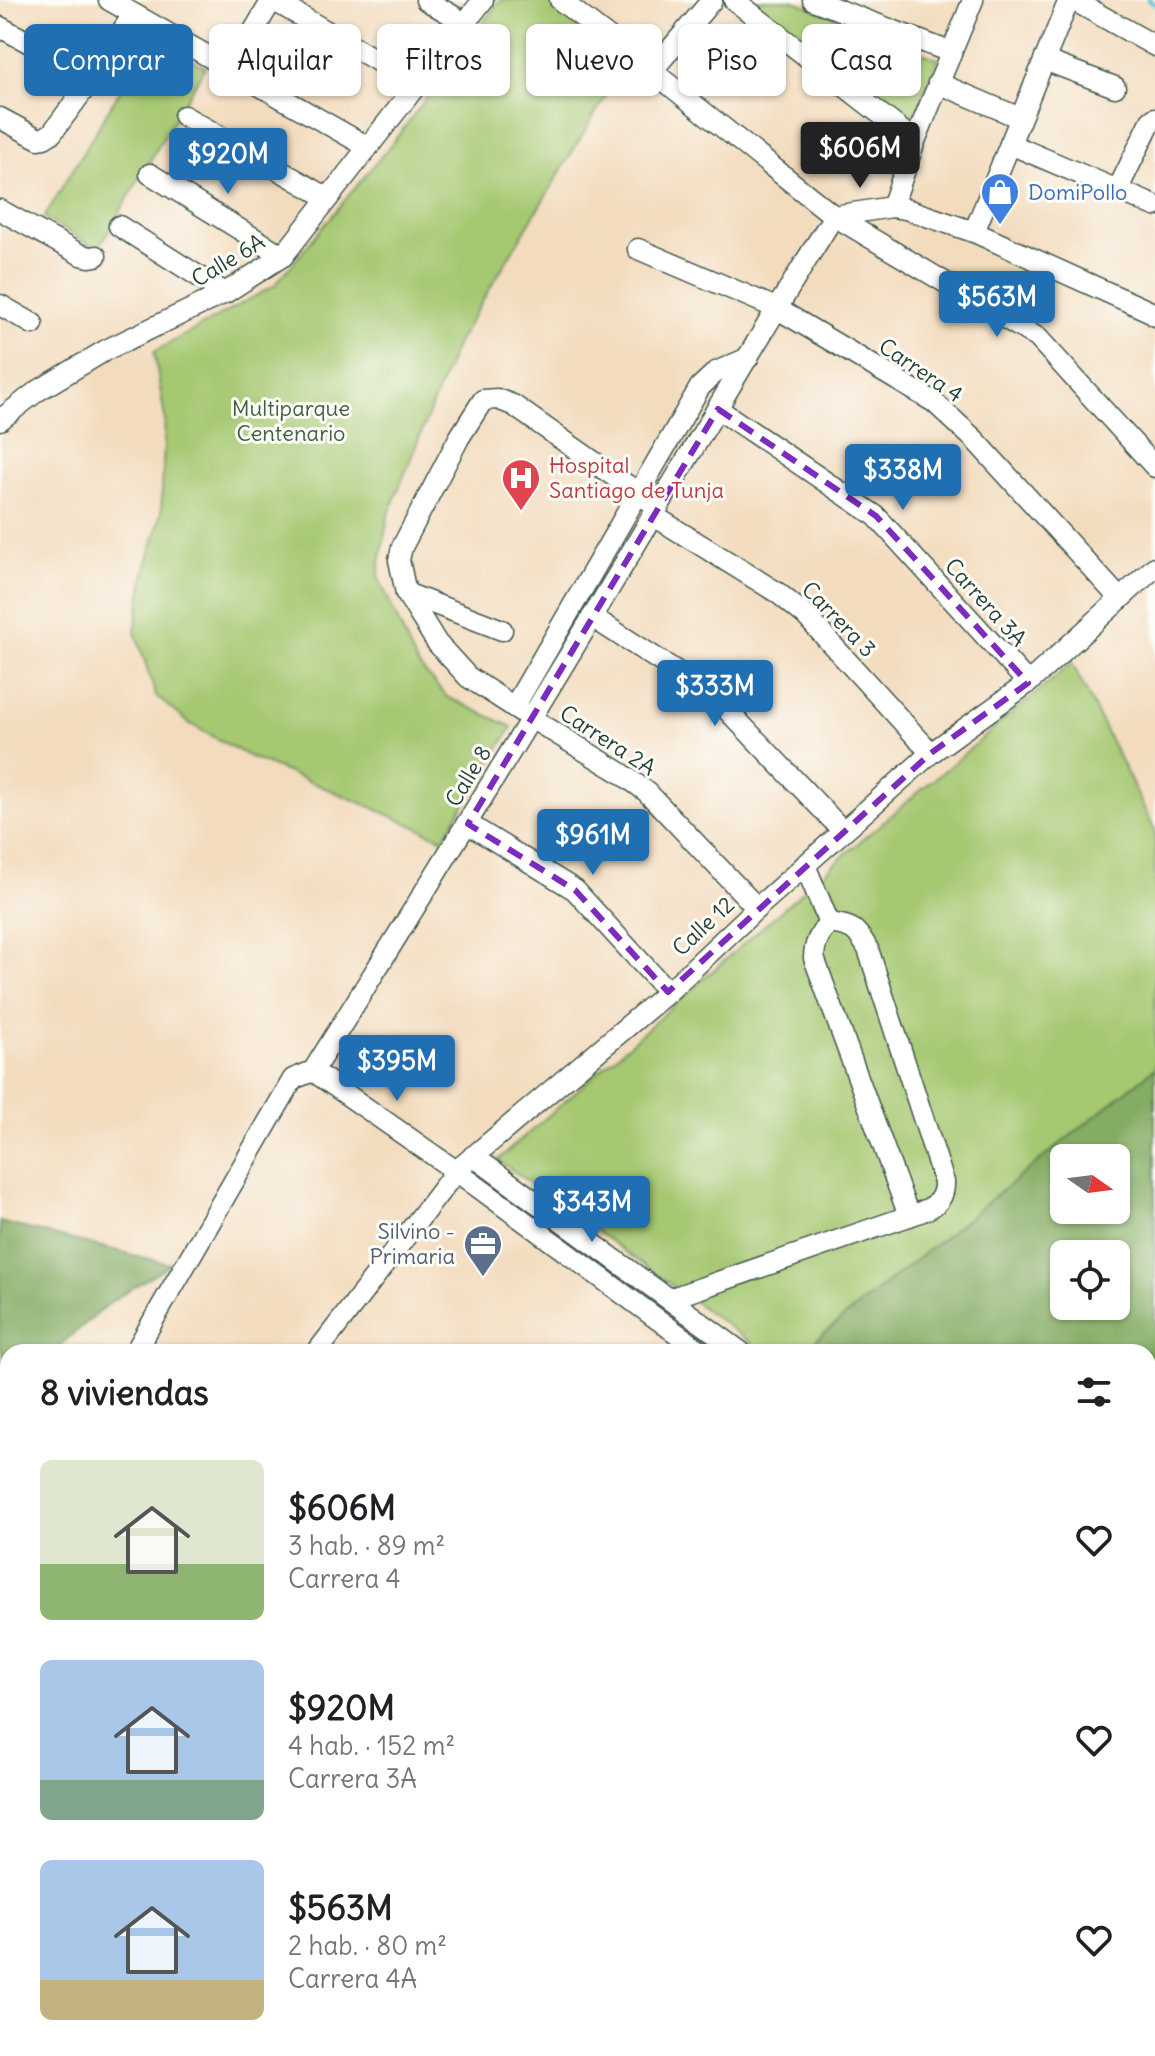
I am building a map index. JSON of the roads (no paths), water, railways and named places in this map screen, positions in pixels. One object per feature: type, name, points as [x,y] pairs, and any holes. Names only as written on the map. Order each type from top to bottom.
[{"type":"street","points":[[109,0],[209,57]]},
{"type":"street","points":[[258,24],[272,0],[377,61]]},
{"type":"street","points":[[426,0],[465,23]]},
{"type":"street","name":"Calle 6A","points":[[465,23],[483,0]]},
{"type":"street","points":[[560,0],[591,24]]},
{"type":"street","points":[[662,59],[712,0]]},
{"type":"street","points":[[734,0],[915,141]]},
{"type":"street","points":[[813,0],[950,52]]},
{"type":"street","points":[[892,207],[915,141],[973,0]]},
{"type":"street","points":[[974,232],[1071,0],[1155,46]]},
{"type":"street","points":[[127,24],[133,14]]},
{"type":"street","points":[[0,27],[24,40]]},
{"type":"street","points":[[1044,60],[1115,87]]},
{"type":"street","points":[[662,79],[834,216],[1038,338],[1155,467]]},
{"type":"street","points":[[938,83],[1020,118]]},
{"type":"street","points":[[0,118],[39,139],[44,138],[52,133],[79,96]]},
{"type":"street","points":[[278,96],[368,147]]},
{"type":"street","name":"Calle 6A","points":[[0,420],[36,392],[106,350],[225,293],[283,256],[408,96]]},
{"type":"street","points":[[184,116],[328,198]]},
{"type":"street","points":[[1118,189],[1155,118]]},
{"type":"street","points":[[1010,144],[1155,206]]},
{"type":"street","points":[[150,174],[283,256]]},
{"type":"street","points":[[834,216],[892,207],[906,209],[974,232],[1154,312]]},
{"type":"street","points":[[0,210],[81,255],[96,256]]},
{"type":"street","name":"Calle 8","points":[[140,1344],[293,1079],[313,1071],[468,824],[523,713],[592,617],[834,216]]},
{"type":"street","points":[[119,226],[225,293]]},
{"type":"street","name":"Carrera 4","points":[[638,249],[776,308],[934,402],[975,440],[1120,599]]},
{"type":"street","points":[[0,305],[33,324]]},
{"type":"street","points":[[523,713],[639,493],[700,387],[716,372],[748,358]]},
{"type":"street","name":"Carrera 3","points":[[406,593],[399,560],[402,547],[459,438],[483,400],[497,399],[513,405],[639,493],[656,512],[778,593],[805,615],[931,753]]},
{"type":"street","name":"Carrera 3A","points":[[718,409],[876,516],[1028,683]]},
{"type":"street","name":"Calle 12","points":[[323,1344],[456,1171],[668,992],[931,753],[1028,683],[1155,567]]},
{"type":"street","points":[[406,593],[502,630]]},
{"type":"street","name":"Carrera 2A","points":[[406,593],[437,643],[468,677],[647,792],[757,908]]},
{"type":"street","points":[[592,617],[713,695],[843,831]]},
{"type":"street","points":[[468,824],[575,890],[668,992]]},
{"type":"street","points":[[805,865],[829,923]]},
{"type":"street","points":[[669,1299],[931,1208],[938,1203],[944,1190],[944,1182],[868,949],[854,928],[829,923]]},
{"type":"street","points":[[829,923],[819,934],[814,958],[909,1216]]},
{"type":"street","points":[[313,1071],[456,1171],[691,1344]]},
{"type":"street","points":[[473,1156],[730,1344]]},
{"type":"waterway","points":[[1149,0],[1155,4]]},
{"type":"place","name":"DomiPollo","points":[[1000,226]]},
{"type":"place","name":"Hospital Santiago de Tunja","points":[[521,512]]},
{"type":"place","name":"Silvino - Primaria","points":[[483,1278]]},
{"type":"park label","name":"Multiparque Centenario","points":[[291,420]]}]
